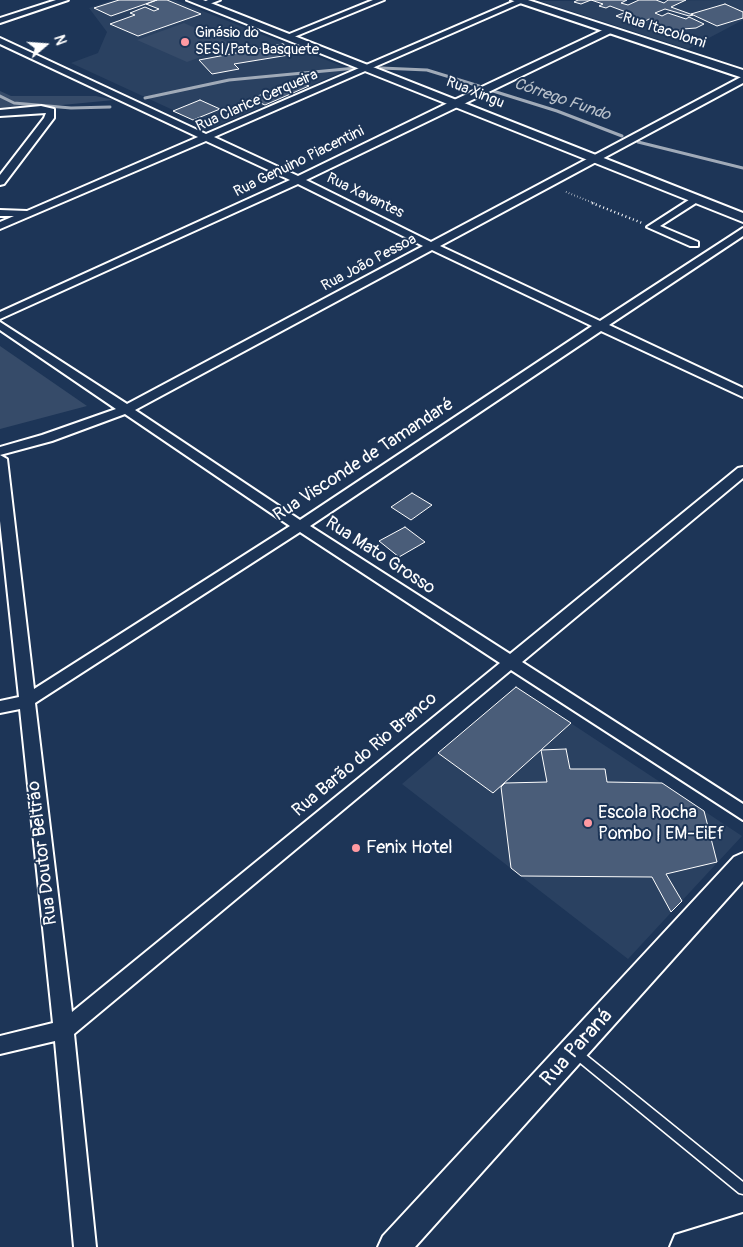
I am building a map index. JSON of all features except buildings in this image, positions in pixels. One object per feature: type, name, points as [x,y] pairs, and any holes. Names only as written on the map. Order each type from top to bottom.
[{"type":"main road","points":[[687,1247],[743,1231]]},
{"type":"street","points":[[0,21],[64,0]]},
{"type":"street","points":[[199,2],[216,0]]},
{"type":"street","points":[[286,37],[380,0]]},
{"type":"street","name":"Rua Itacolomi","points":[[521,0],[743,74]]},
{"type":"street","name":"Rua Clarice Cerqueira","points":[[0,226],[207,138],[521,0]]},
{"type":"street","name":"Rua Xingu","points":[[199,2],[743,218]]},
{"type":"street","name":"Rua Genuino Piacentini","points":[[0,316],[6,316],[298,180],[610,30]]},
{"type":"street","name":"Rua Xavantes","points":[[0,41],[298,180],[432,246],[743,393]]},
{"type":"street","name":"Rua João Pessoa","points":[[0,451],[47,438],[125,410],[743,79]]},
{"type":"street","points":[[0,113],[41,109],[51,111],[49,118],[0,182]]},
{"type":"street","points":[[652,227],[695,199]]},
{"type":"street","points":[[0,213],[31,213]]},
{"type":"street","points":[[652,227],[694,244]]},
{"type":"street","name":"Rua Visconde de Tamandaré","points":[[0,707],[25,702],[300,526],[743,231]]},
{"type":"street","name":"Rua Mato Grosso","points":[[0,325],[300,526],[743,813]]},
{"type":"street","name":"Rua Doutor Beltrão","points":[[0,460],[25,702],[64,1030],[85,1247]]},
{"type":"street","name":"Rua Barão do Rio Branco","points":[[0,1045],[64,1030],[743,472]]},
{"type":"street","name":"Rua Paraná","points":[[402,1241],[743,864]]},
{"type":"lane","points":[[574,1051],[743,1189]]},
{"type":"path","points":[[566,192],[652,227]]},
{"type":"shaded area","points":[[113,0],[175,0],[349,69],[212,128],[71,63],[98,53],[107,32],[89,8]]},
{"type":"shaded area","points":[[743,0],[743,20],[688,49],[540,1]]},
{"type":"shaded area","name":"Ginásio do SESI/Pato Basquete","points":[[184,23],[234,45],[187,62],[137,40]]},
{"type":"shaded area","points":[[0,91],[11,96],[96,96],[114,100],[0,111]]},
{"type":"shaded area","points":[[0,346],[87,406],[0,429]]},
{"type":"shaded area","name":"Escola Rocha Pombo | EM-EiEf","points":[[516,687],[742,836],[628,959],[402,784]]},
{"type":"waterway","name":"Córrego Fundo","points":[[145,98],[229,80],[356,68]]},
{"type":"waterway","name":"Córrego Fundo","points":[[381,68],[427,70],[479,86]]},
{"type":"waterway","name":"Córrego Fundo","points":[[493,91],[557,111],[622,136]]},
{"type":"waterway","name":"Córrego Fundo","points":[[0,96],[14,103],[71,108],[110,107]]},
{"type":"waterway","name":"Córrego Fundo","points":[[638,142],[743,168]]},
{"type":"place","name":"Ginásio do SESI/Pato Basquete","points":[[185,42]]},
{"type":"place","name":"Escola Rocha Pombo | EM-EiEf","points":[[588,823]]},
{"type":"place","name":"Fenix Hotel","points":[[356,848]]}]
